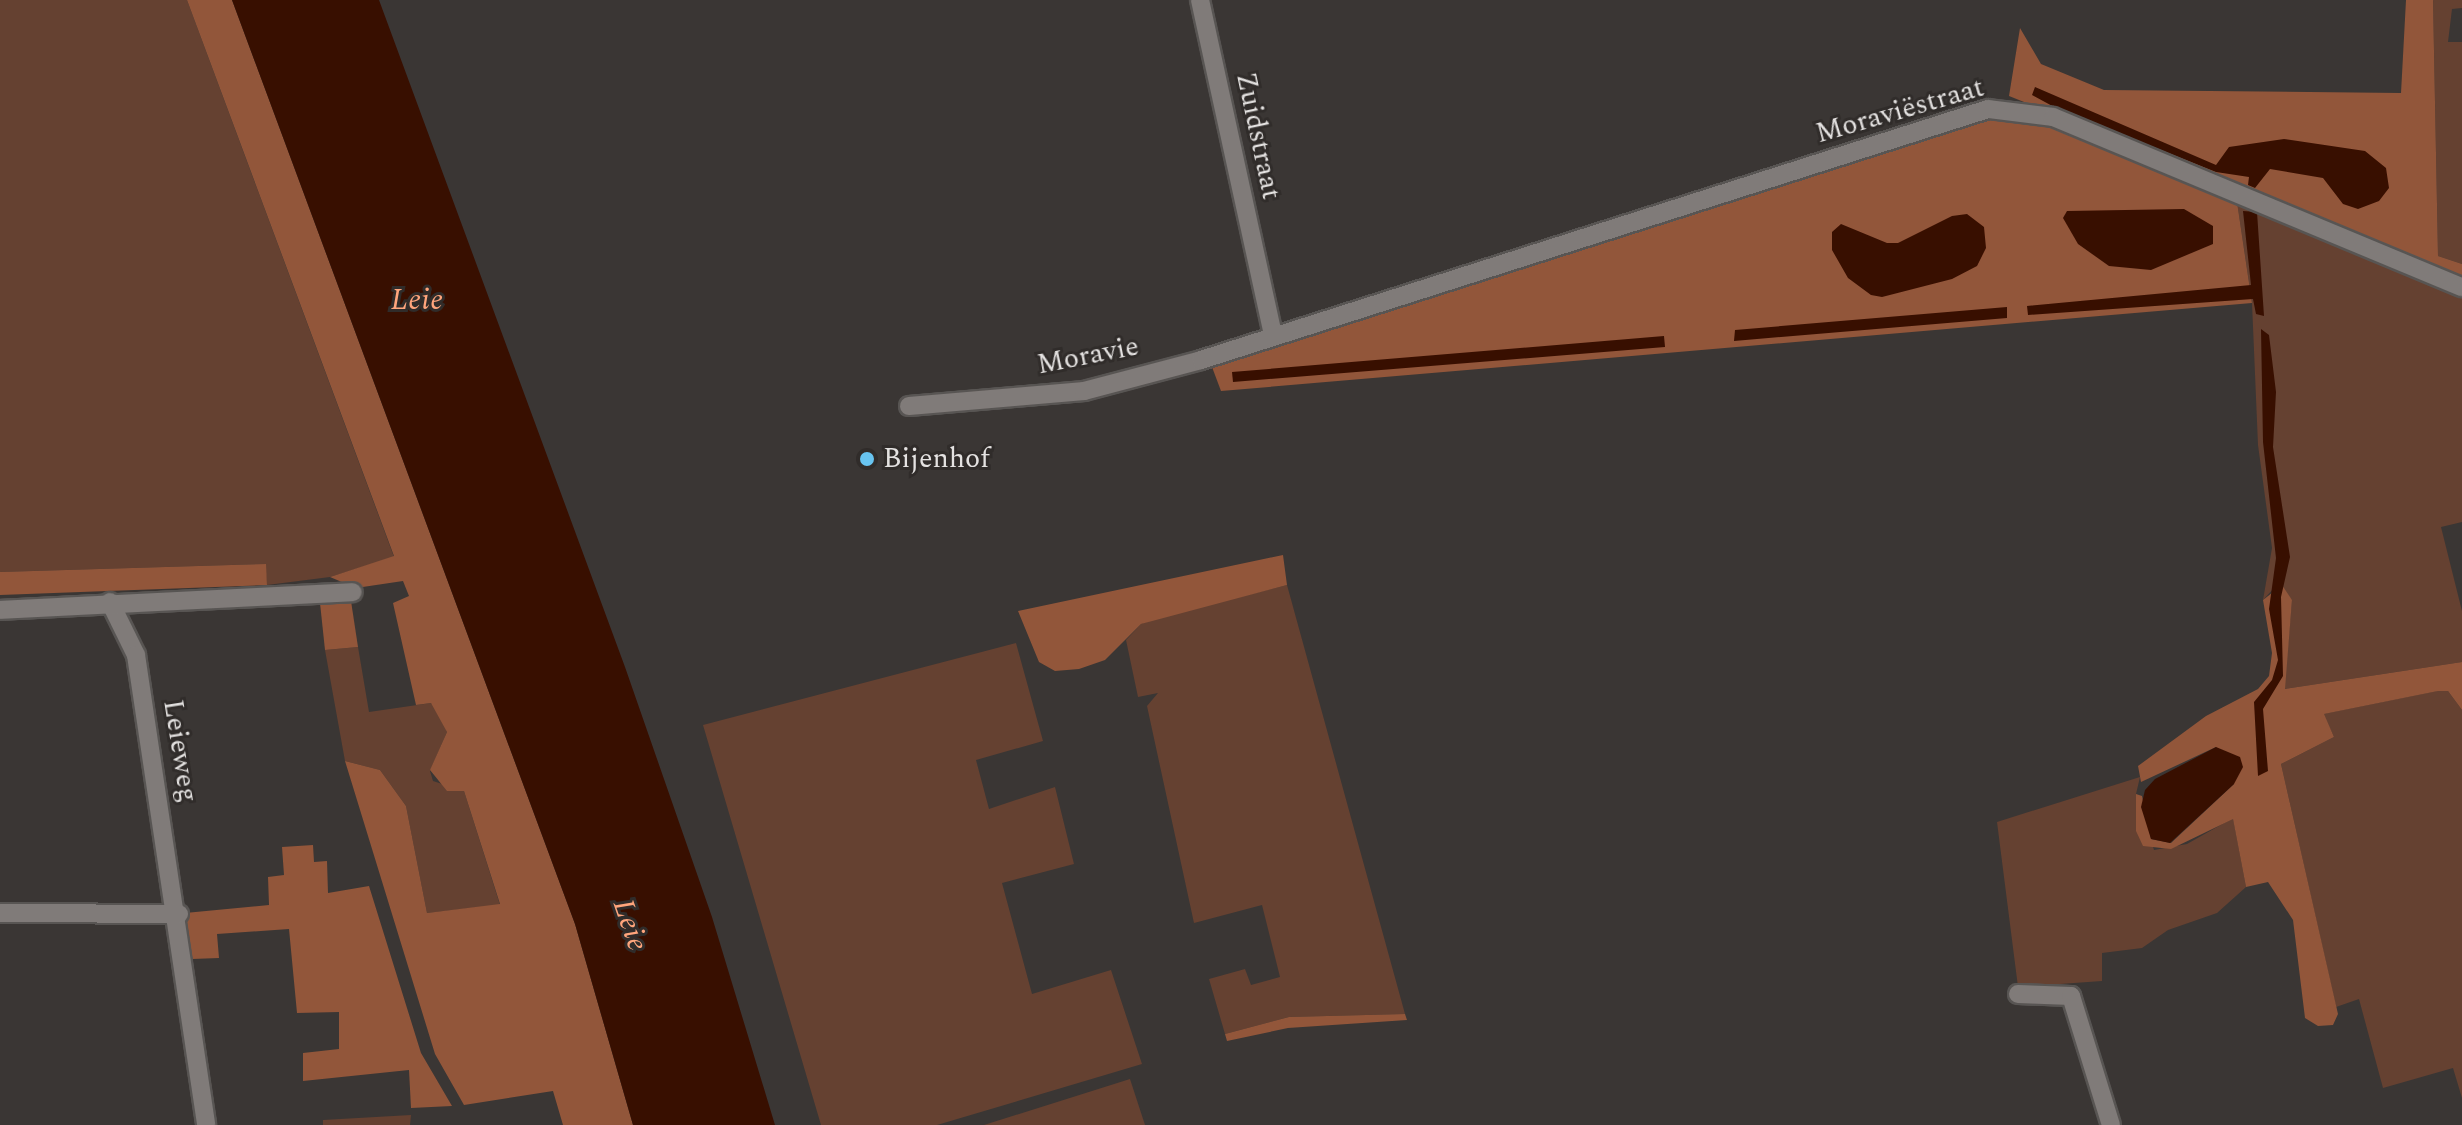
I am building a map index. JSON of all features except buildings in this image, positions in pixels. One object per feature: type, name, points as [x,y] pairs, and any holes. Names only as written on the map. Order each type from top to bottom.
[{"type":"street","name":"Zuidstraat","points":[[1200,0],[1273,335]]},
{"type":"street","name":"Moraviëstraat","points":[[1341,314],[1988,109],[2053,117],[2462,287]]},
{"type":"street","name":"Moravie","points":[[909,406],[1084,391],[1341,314]]},
{"type":"street","points":[[0,610],[353,592]]},
{"type":"street","name":"Leieweg","points":[[110,602],[136,655],[179,914],[206,1125]]},
{"type":"street","points":[[0,913],[179,914]]},
{"type":"street","points":[[2018,994],[2071,996],[2111,1125]]},
{"type":"shaded area","points":[[0,0],[187,0],[394,557],[330,577],[267,585],[265,564],[0,572]]},
{"type":"shaded area","points":[[187,0],[232,0],[575,924],[633,1125],[563,1125],[553,1091],[464,1105],[435,1054],[345,761],[380,770],[406,806],[427,913],[500,904],[464,791],[447,791],[430,770],[447,732],[431,703],[416,705],[393,603],[409,596],[403,581],[356,588],[330,577],[394,556]]},
{"type":"shaded area","points":[[2406,0],[2433,0],[2438,256],[2462,264],[2462,278],[2009,96],[2020,28],[2041,64],[2104,90],[2401,93]]},
{"type":"shaded area","points":[[2433,0],[2462,0],[2462,8],[2452,9],[2448,42],[2462,42],[2462,264],[2438,256]]},
{"type":"shaded area","points":[[1984,117],[2047,121],[2237,202],[2252,303],[1221,391],[1212,367]]},
{"type":"shaded area","points":[[2237,202],[2462,295],[2462,522],[2441,527],[2462,611],[2462,662],[2284,689],[2292,600],[2275,587],[2263,600],[2272,548],[2258,445],[2252,303]]},
{"type":"shaded area","points":[[1283,555],[1287,585],[1141,624],[1105,660],[1079,669],[1055,671],[1039,662],[1018,611]]},
{"type":"shaded area","points":[[266,564],[267,585],[0,595],[0,572]]},
{"type":"shaded area","points":[[1287,585],[1405,1014],[1289,1017],[1225,1034],[1209,979],[1245,969],[1251,985],[1280,977],[1262,905],[1194,923],[1147,706],[1158,693],[1138,697],[1126,640],[1141,624],[1163,616]]},
{"type":"shaded area","points":[[2282,585],[2292,600],[2285,689],[2462,662],[2462,710],[2448,691],[2438,691],[2324,714],[2334,737],[2281,764],[2338,1014],[2333,1025],[2318,1026],[2305,1018],[2293,920],[2268,882],[2246,887],[2233,819],[2171,849],[2143,846],[2136,831],[2136,794],[2142,796],[2151,839],[2171,843],[2234,784],[2216,747],[2141,782],[2138,766],[2206,716],[2258,689],[2269,676],[2272,653],[2263,600]]},
{"type":"shaded area","points":[[351,601],[358,647],[325,650],[320,603]]},
{"type":"shaded area","points":[[1016,643],[1043,741],[976,760],[989,809],[1055,787],[1074,864],[1002,883],[1032,994],[1111,970],[1142,1064],[937,1125],[821,1125],[703,725]]},
{"type":"shaded area","points":[[358,647],[369,712],[431,703],[442,714],[447,732],[430,771],[433,781],[464,791],[500,905],[427,913],[406,806],[380,770],[345,761],[325,650]]},
{"type":"shaded area","points":[[2448,691],[2462,710],[2462,1098],[2453,1068],[2383,1088],[2359,999],[2336,1007],[2281,764],[2334,737],[2323,714]]},
{"type":"shaded area","points":[[2140,777],[2136,794],[2154,850],[2187,844],[2233,818],[2246,887],[2217,913],[2168,930],[2142,948],[2102,953],[2102,981],[2018,987],[1997,822]]},
{"type":"shaded area","points":[[313,845],[314,862],[327,861],[328,893],[369,886],[421,1053],[452,1106],[411,1108],[409,1070],[303,1081],[303,1053],[339,1049],[339,1012],[297,1013],[289,929],[217,934],[219,958],[192,959],[185,913],[269,905],[268,877],[284,875],[282,847]]},
{"type":"shaded area","points":[[1405,1014],[1407,1020],[1288,1028],[1227,1041],[1225,1034],[1289,1017]]},
{"type":"shaded area","points":[[1130,1079],[1145,1125],[984,1125]]},
{"type":"shaded area","points":[[411,1115],[410,1125],[323,1125],[323,1120]]},
{"type":"water","name":"Leie","points":[[232,0],[379,0],[625,667],[712,917],[775,1125],[633,1125],[575,924]]},
{"type":"water","points":[[2035,87],[2216,165],[2229,147],[2284,139],[2365,151],[2386,168],[2389,188],[2379,201],[2358,209],[2343,204],[2323,178],[2270,169],[2255,188],[2248,185],[2249,177],[2216,172],[2056,108],[2032,95]]},
{"type":"water","points":[[2184,209],[2213,226],[2213,244],[2151,270],[2109,266],[2078,244],[2063,218],[2067,211]]},
{"type":"water","points":[[2243,211],[2257,212],[2264,316],[2256,314],[2253,299],[2028,315],[2027,306],[2251,285]]},
{"type":"water","points":[[1967,214],[1984,227],[1986,248],[1977,266],[1952,279],[1882,297],[1871,295],[1848,278],[1832,250],[1832,232],[1841,224],[1887,243],[1898,243],[1952,216]]},
{"type":"water","points":[[2007,307],[2007,318],[1734,341],[1735,330]]},
{"type":"water","points":[[2261,329],[2269,335],[2276,392],[2273,447],[2290,557],[2281,597],[2283,676],[2263,709],[2268,771],[2258,776],[2254,702],[2272,680],[2278,660],[2269,609],[2276,558],[2263,442]]},
{"type":"water","points":[[1664,336],[1665,347],[1233,382],[1232,372]]},
{"type":"water","points":[[2216,747],[2240,757],[2243,767],[2234,784],[2170,843],[2151,839],[2141,807],[2145,790],[2155,779]]},
{"type":"place","name":"Bijenhof","points":[[867,459]]}]
